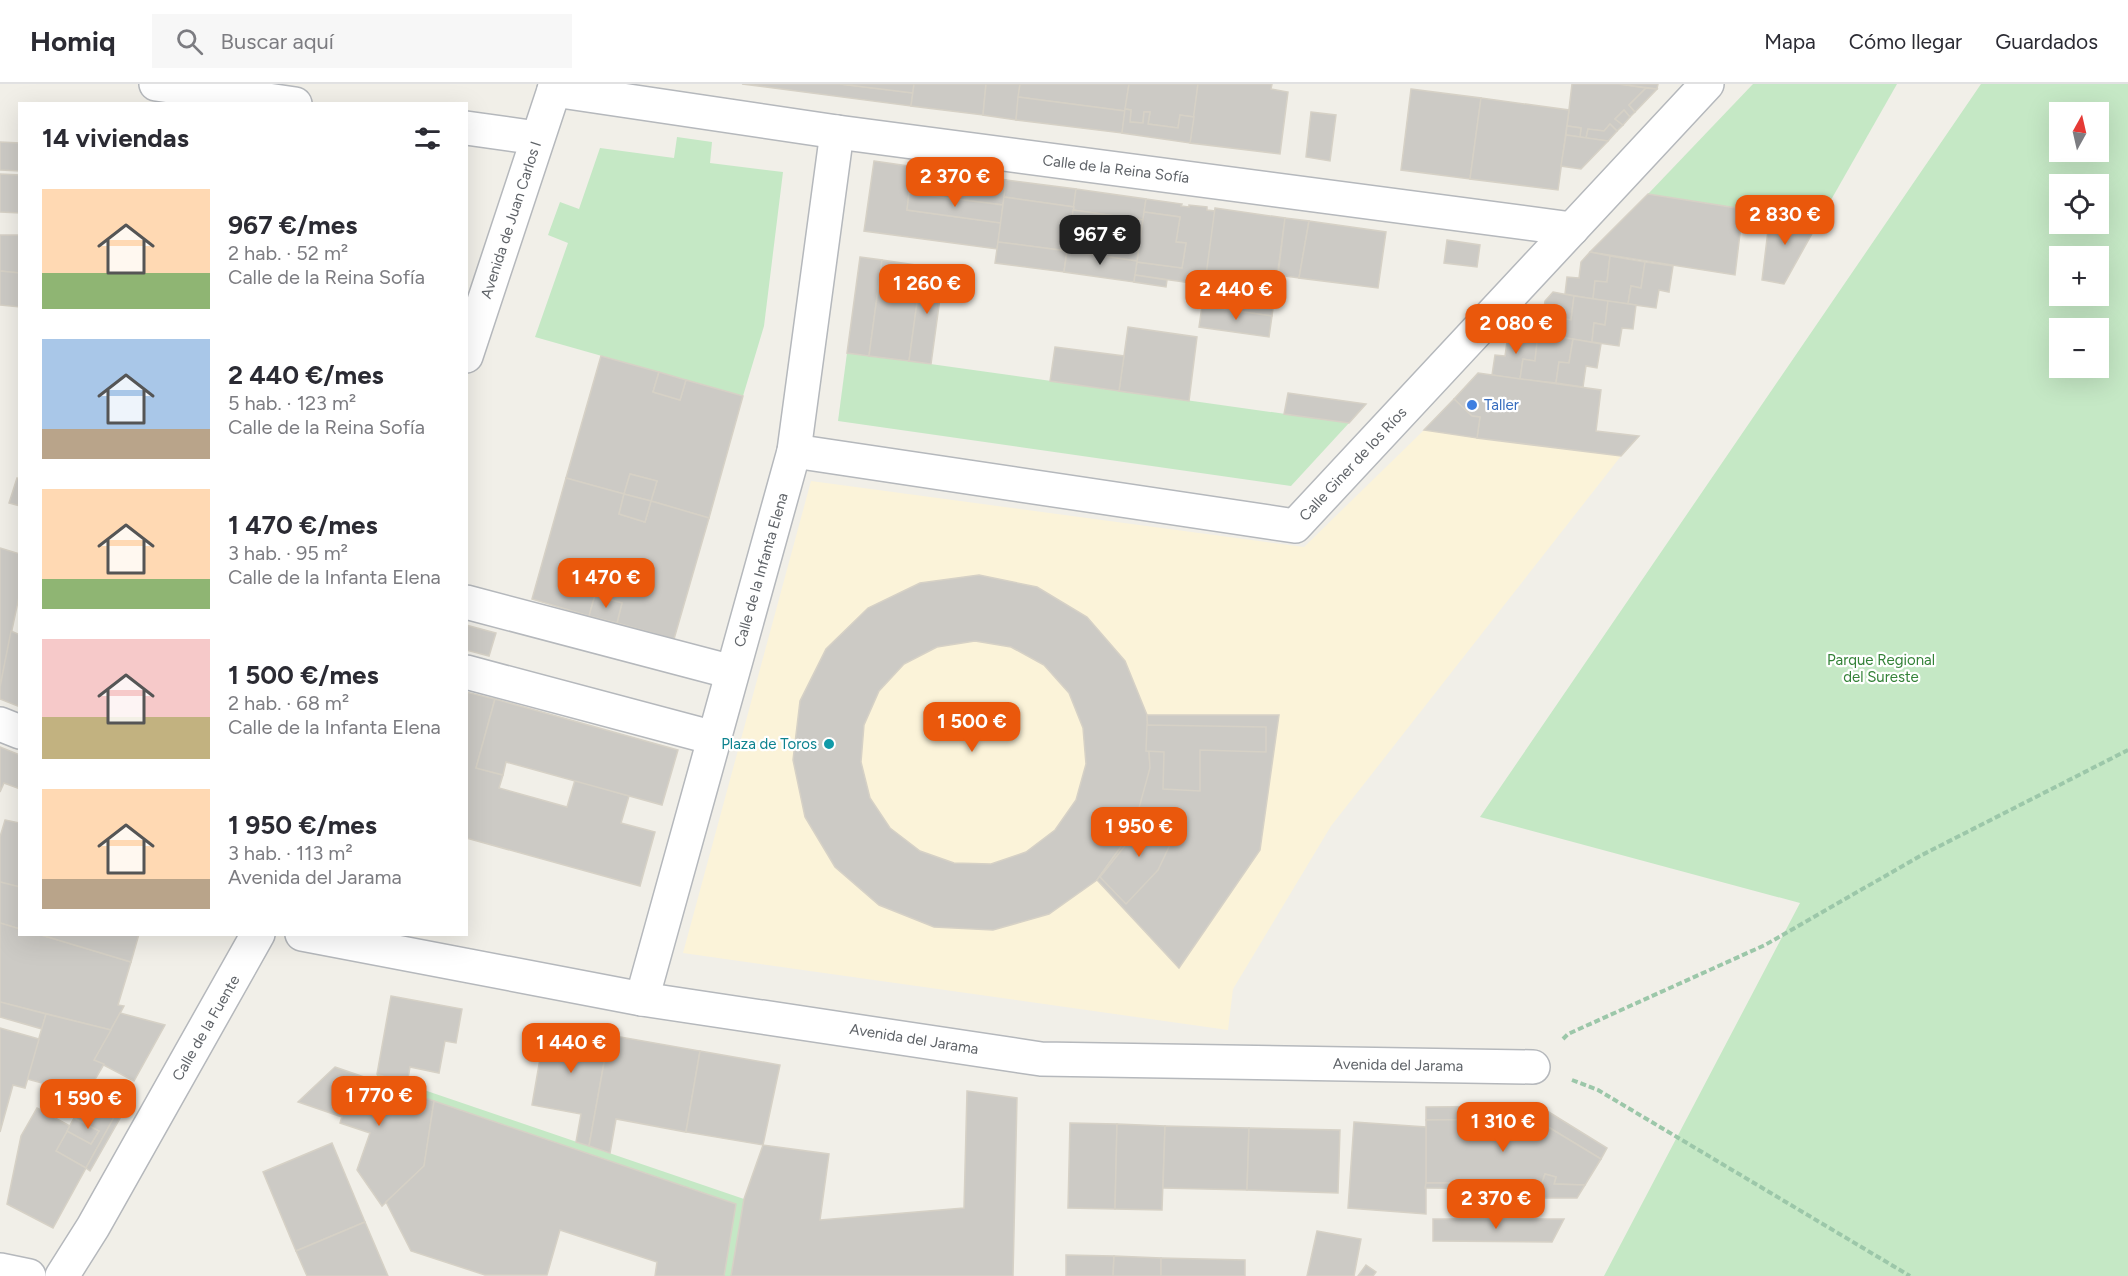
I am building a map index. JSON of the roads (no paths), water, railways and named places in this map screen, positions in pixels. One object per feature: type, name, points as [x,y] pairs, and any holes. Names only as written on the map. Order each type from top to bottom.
[{"type":"street","points":[[156,84],[281,102]]},
{"type":"street","name":"Calle Giner de los Ríos","points":[[794,451],[1296,526],[1707,84]]},
{"type":"street","name":"Calle de la Reina Sofía","points":[[555,87],[837,132],[1572,228]]},
{"type":"street","name":"Avenida de Juan Carlos I","points":[[468,350],[555,87]]},
{"type":"street","points":[[468,128],[537,138]]},
{"type":"street","name":"Calle de la Infanta Elena","points":[[642,999],[794,451],[837,132]]},
{"type":"street","points":[[468,603],[732,672]]},
{"type":"street","points":[[468,673],[714,738]]},
{"type":"street","points":[[0,724],[18,731]]},
{"type":"street","name":"Calle de la Fuente","points":[[62,1276],[93,1227],[257,936]]},
{"type":"street","name":"Avenida del Jarama","points":[[312,936],[642,999],[1041,1059],[1533,1067]]},
{"type":"street","points":[[0,1270],[29,1276]]},
{"type":"place","name":"Taller","points":[[1472,405]]},
{"type":"place","name":"Plaza de Toros","points":[[829,744]]},
{"type":"park label","name":"Parque Regional del Sureste","points":[[1881,668]]}]
